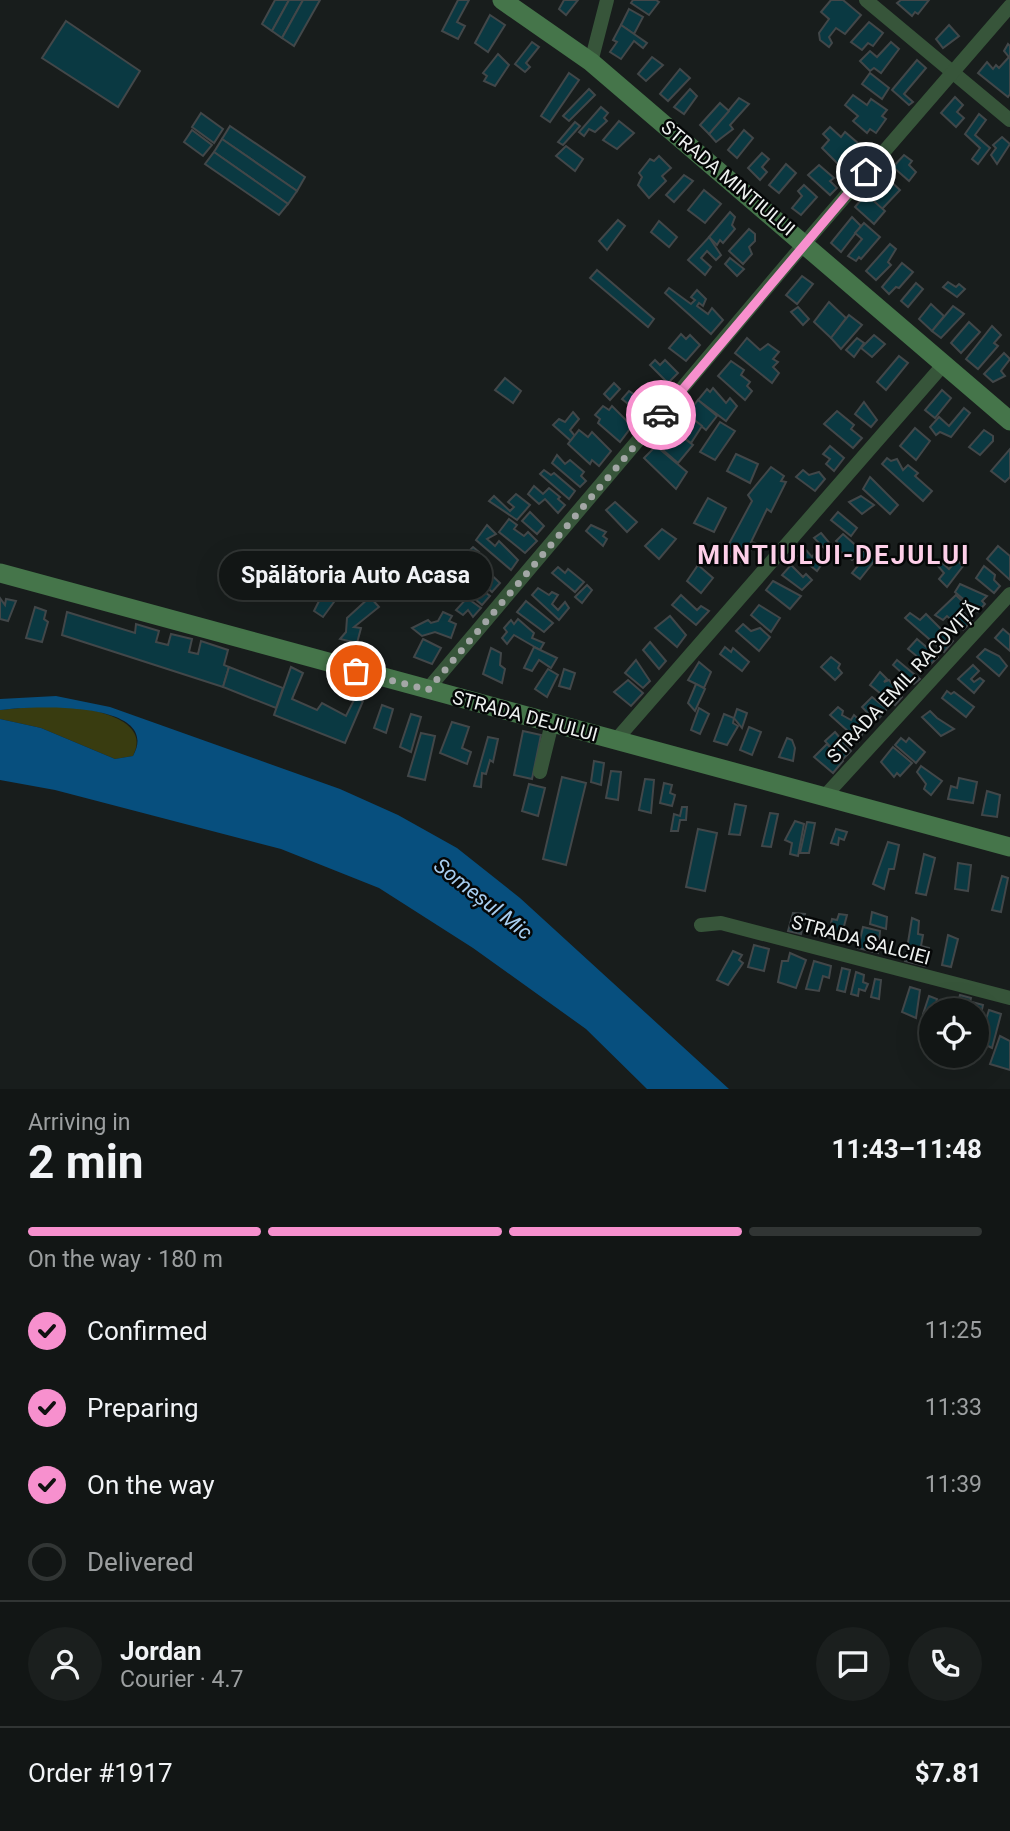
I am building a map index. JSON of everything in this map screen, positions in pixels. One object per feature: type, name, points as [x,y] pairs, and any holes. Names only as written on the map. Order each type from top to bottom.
[{"type":"main road","name":"STRADA MINTIULUI","points":[[502,0],[591,62],[1010,421]]},
{"type":"main road","name":"STRADA DEJULUI","points":[[0,573],[615,741],[1008,844]]},
{"type":"street","points":[[591,62],[607,0]]},
{"type":"street","points":[[866,0],[1010,120]]},
{"type":"street","points":[[428,690],[804,244],[1010,6]]},
{"type":"street","points":[[615,741],[944,364]]},
{"type":"street","name":"STRADA EMIL RACOVIȚĂ","points":[[824,797],[1010,594]]},
{"type":"street","points":[[540,772],[552,723]]},
{"type":"street","name":"STRADA SALCIEI","points":[[701,925],[720,923],[1010,998]]},
{"type":"green space","points":[[52,705],[94,711],[124,722],[133,731],[137,742],[133,756],[115,759],[41,728],[0,719],[0,710]]},
{"type":"water","name":"Someșul Mic","points":[[56,696],[110,707],[340,789],[398,815],[457,848],[520,898],[729,1089],[647,1089],[586,1029],[473,948],[379,888],[281,849],[55,790],[0,780],[0,719],[41,728],[115,759],[133,756],[137,737],[129,724],[111,715],[62,708],[0,710],[0,699]]},
{"type":"building","points":[[275,0],[289,0],[272,31],[262,24]]},
{"type":"building","points":[[289,0],[303,0],[282,38],[272,31]]},
{"type":"building","points":[[303,0],[320,0],[294,46],[282,38]]},
{"type":"building","points":[[458,0],[469,0],[457,22],[465,26],[458,39],[442,31]]},
{"type":"building","points":[[564,0],[578,0],[566,15],[559,9]]},
{"type":"building","points":[[633,0],[659,2],[649,15],[631,3]]},
{"type":"building","points":[[831,0],[843,0],[861,15],[845,34],[836,28],[829,37],[832,43],[829,47],[820,40],[819,33],[829,19],[821,12]]},
{"type":"building","points":[[901,0],[929,0],[918,14],[915,12],[912,16],[897,3]]},
{"type":"building","points":[[629,9],[643,17],[634,34],[621,25]]},
{"type":"building","points":[[490,15],[505,25],[488,52],[475,43]]},
{"type":"building","points":[[66,21],[140,71],[118,107],[42,58]]},
{"type":"building","points":[[869,22],[883,33],[873,46],[868,43],[862,50],[851,42]]},
{"type":"building","points":[[621,25],[647,43],[643,48],[634,41],[621,59],[610,52],[617,42],[613,40]]},
{"type":"building","points":[[949,25],[959,36],[943,48],[936,39]]},
{"type":"building","points":[[532,42],[539,47],[526,63],[530,67],[525,72],[515,64]]},
{"type":"building","points":[[891,42],[899,49],[881,73],[874,68],[870,71],[860,61],[870,51],[877,57]]},
{"type":"building","points":[[1008,44],[1010,46],[1010,94],[1008,97],[978,73],[987,62],[993,69],[996,65],[999,68],[1009,57],[1004,51]]},
{"type":"building","points":[[498,54],[509,65],[495,86],[484,81],[487,76],[483,73]]},
{"type":"building","points":[[652,57],[663,65],[646,81],[638,74]]},
{"type":"building","points":[[917,60],[926,68],[904,94],[913,102],[909,105],[892,90]]},
{"type":"building","points":[[680,69],[690,78],[668,101],[660,94]]},
{"type":"building","points":[[569,73],[579,80],[550,122],[541,116]]},
{"type":"building","points":[[870,73],[889,88],[882,99],[862,84]]},
{"type":"building","points":[[589,89],[595,95],[569,121],[563,116]]},
{"type":"building","points":[[690,89],[697,96],[684,114],[674,107]]},
{"type":"building","points":[[853,95],[867,105],[871,99],[887,110],[882,116],[886,119],[876,133],[870,129],[867,133],[853,121],[858,116],[845,105]]},
{"type":"building","points":[[955,97],[963,105],[957,112],[964,118],[956,127],[941,113]]},
{"type":"building","points":[[739,98],[749,104],[730,125],[733,129],[716,142],[709,134]]},
{"type":"building","points":[[720,103],[729,111],[709,134],[700,125]]},
{"type":"building","points":[[601,107],[608,113],[604,118],[607,121],[595,132],[589,129],[584,136],[579,132]]},
{"type":"building","points":[[201,113],[223,129],[214,143],[192,127]]},
{"type":"building","points":[[979,114],[986,120],[975,135],[990,148],[978,164],[972,159],[980,148],[965,134]]},
{"type":"building","points":[[619,121],[634,133],[617,149],[603,140]]},
{"type":"building","points":[[575,122],[580,126],[563,145],[558,142]]},
{"type":"building","points":[[230,126],[305,177],[297,191],[222,139]]},
{"type":"building","points":[[830,127],[841,137],[845,132],[859,144],[858,153],[847,166],[840,166],[822,148],[829,140],[823,134]]},
{"type":"building","points":[[192,130],[212,145],[203,156],[184,142]]},
{"type":"building","points":[[744,130],[753,138],[737,158],[728,150]]},
{"type":"building","points":[[1002,137],[1010,144],[997,164],[991,155],[996,148],[993,145]]},
{"type":"building","points":[[222,139],[297,191],[288,204],[214,152]]},
{"type":"building","points":[[566,146],[583,159],[575,171],[556,156]]},
{"type":"building","points":[[214,152],[288,204],[279,215],[205,164]]},
{"type":"building","points":[[762,153],[769,159],[762,167],[767,172],[760,180],[748,168]]},
{"type":"building","points":[[904,155],[912,161],[909,165],[916,172],[909,181],[893,167]]},
{"type":"building","points":[[659,156],[671,168],[662,176],[666,181],[649,198],[638,185],[642,177],[639,173],[650,159],[654,161]]},
{"type":"building","points":[[786,164],[796,173],[779,193],[769,185]]},
{"type":"building","points":[[819,165],[834,178],[830,181],[837,188],[830,195],[808,175]]},
{"type":"building","points":[[684,175],[693,181],[674,202],[666,195]]},
{"type":"building","points":[[884,175],[900,190],[882,209],[866,194]]},
{"type":"building","points":[[804,185],[817,197],[801,215],[792,208],[802,196],[798,191]]},
{"type":"building","points":[[704,190],[721,204],[705,223],[688,210]]},
{"type":"building","points":[[866,194],[885,211],[874,224],[855,207]]},
{"type":"building","points":[[730,212],[735,217],[732,225],[735,229],[723,243],[720,240],[717,245],[709,237]]},
{"type":"building","points":[[852,217],[861,226],[841,252],[831,243]]},
{"type":"building","points":[[618,220],[625,226],[607,250],[599,241]]},
{"type":"building","points":[[659,221],[677,237],[669,247],[651,232]]},
{"type":"building","points":[[864,223],[880,237],[861,259],[859,257],[856,261],[848,256],[862,239],[855,233]]},
{"type":"building","points":[[749,229],[755,234],[755,241],[749,247],[752,254],[743,264],[729,251]]},
{"type":"building","points":[[709,237],[721,255],[716,260],[707,251],[701,258],[711,267],[705,275],[688,260]]},
{"type":"building","points":[[890,244],[896,249],[888,262],[891,265],[876,280],[866,271]]},
{"type":"building","points":[[730,258],[744,269],[737,276],[725,264]]},
{"type":"building","points":[[902,263],[913,272],[899,288],[896,287],[889,294],[882,287]]},
{"type":"building","points":[[597,270],[654,319],[648,327],[590,278]]},
{"type":"building","points":[[802,276],[813,284],[797,304],[786,295]]},
{"type":"building","points":[[948,282],[956,287],[959,284],[965,289],[957,297],[943,287]]},
{"type":"building","points":[[916,283],[923,289],[908,307],[901,301]]},
{"type":"building","points":[[669,288],[691,304],[695,300],[691,297],[697,290],[706,299],[703,306],[699,303],[697,306],[708,314],[712,308],[723,320],[711,334],[665,293]]},
{"type":"building","points":[[829,302],[846,318],[831,338],[814,322]]},
{"type":"building","points":[[931,304],[944,316],[932,331],[919,319]]},
{"type":"building","points":[[953,306],[964,314],[941,338],[932,331]]},
{"type":"building","points":[[798,307],[809,319],[803,325],[791,312]]},
{"type":"building","points":[[849,315],[862,325],[841,349],[831,338]]},
{"type":"building","points":[[969,322],[980,332],[961,353],[951,343]]},
{"type":"building","points":[[992,326],[1001,335],[994,343],[998,346],[978,369],[966,359]]},
{"type":"building","points":[[681,334],[686,339],[690,335],[700,345],[686,361],[669,348]]},
{"type":"building","points":[[874,335],[885,344],[872,357],[861,348]]},
{"type":"building","points":[[747,338],[760,350],[768,344],[779,352],[773,359],[778,362],[773,367],[779,373],[772,383],[735,353]]},
{"type":"building","points":[[857,338],[864,343],[854,357],[846,350]]},
{"type":"building","points":[[1004,353],[1010,359],[1001,371],[1005,376],[993,382],[984,374]]},
{"type":"building","points":[[899,356],[908,363],[886,390],[877,382]]},
{"type":"building","points":[[655,360],[660,365],[665,360],[678,373],[668,383],[650,365]]},
{"type":"building","points":[[731,361],[744,370],[741,375],[750,382],[747,386],[752,391],[745,400],[718,376]]},
{"type":"building","points":[[505,378],[521,391],[513,403],[495,390]]},
{"type":"building","points":[[614,383],[620,389],[610,400],[604,394]]},
{"type":"building","points":[[648,385],[661,394],[642,415],[622,399],[629,391],[638,397]]},
{"type":"building","points":[[713,388],[726,403],[730,398],[737,406],[726,421],[698,400],[707,389],[710,392]]},
{"type":"building","points":[[942,390],[951,398],[935,418],[925,410]]},
{"type":"building","points":[[698,400],[717,416],[706,430],[687,414]]},
{"type":"building","points":[[864,402],[877,420],[871,427],[855,414]]},
{"type":"building","points":[[603,406],[609,410],[612,406],[632,426],[620,442],[598,423],[600,419],[595,415]]},
{"type":"building","points":[[964,408],[970,413],[951,437],[940,432],[936,435],[930,427],[939,417],[949,426]]},
{"type":"building","points":[[837,411],[854,425],[851,429],[862,438],[853,448],[824,424]]},
{"type":"building","points":[[573,412],[579,419],[570,430],[575,436],[571,441],[553,425],[559,419],[565,422]]},
{"type":"building","points":[[687,414],[702,426],[691,443],[674,430]]},
{"type":"building","points":[[720,422],[735,431],[715,460],[700,452]]},
{"type":"building","points":[[915,428],[930,441],[916,460],[900,446]]},
{"type":"building","points":[[579,430],[588,437],[592,432],[611,451],[599,466],[592,460],[590,464],[568,444]]},
{"type":"building","points":[[984,430],[993,436],[993,441],[980,455],[969,447]]},
{"type":"building","points":[[678,434],[693,445],[678,463],[663,450]]},
{"type":"building","points":[[656,446],[687,472],[676,489],[644,458]]},
{"type":"building","points":[[830,446],[844,458],[834,471],[826,464],[830,459],[823,454]]},
{"type":"building","points":[[1010,449],[1010,477],[1005,482],[991,471]]},
{"type":"building","points":[[736,454],[758,464],[750,483],[727,471]]},
{"type":"building","points":[[557,455],[565,464],[570,460],[584,472],[581,476],[586,481],[580,487],[552,463]]},
{"type":"building","points":[[887,458],[891,461],[897,459],[903,470],[908,465],[918,473],[915,476],[932,491],[923,501],[882,464]]},
{"type":"building","points":[[771,467],[784,476],[781,481],[786,482],[771,512],[767,509],[751,542],[755,543],[743,563],[724,553],[752,501],[748,495]]},
{"type":"building","points":[[544,470],[551,475],[554,473],[575,491],[569,499],[540,474]]},
{"type":"building","points":[[803,470],[809,475],[819,472],[825,479],[815,491],[796,477]]},
{"type":"building","points":[[870,477],[898,505],[890,514],[863,489]]},
{"type":"building","points":[[534,486],[543,494],[549,488],[565,505],[558,513],[545,499],[539,504],[528,494]]},
{"type":"building","points":[[516,494],[530,505],[517,520],[489,501],[494,496],[510,511],[514,507],[508,502]]},
{"type":"building","points":[[861,496],[874,505],[862,514],[849,502]]},
{"type":"building","points":[[708,498],[726,508],[714,532],[694,523]]},
{"type":"building","points":[[615,502],[637,522],[627,532],[606,510]]},
{"type":"building","points":[[530,512],[544,526],[537,534],[522,521]]},
{"type":"building","points":[[838,512],[857,528],[851,536],[831,520]]},
{"type":"building","points":[[509,519],[517,525],[514,529],[524,536],[528,532],[537,541],[525,553],[499,532]]},
{"type":"building","points":[[487,525],[496,534],[487,539],[495,546],[499,541],[518,560],[511,570],[476,540]]},
{"type":"building","points":[[591,525],[606,532],[603,536],[607,539],[603,546],[586,531]]},
{"type":"building","points":[[662,529],[676,539],[659,559],[645,546]]},
{"type":"building","points":[[821,533],[832,546],[828,552],[814,538]]},
{"type":"building","points":[[843,534],[861,550],[852,560],[836,548],[839,544],[836,541]]},
{"type":"building","points":[[998,546],[1010,556],[1010,580],[987,559]]},
{"type":"building","points":[[473,547],[479,552],[468,563],[476,569],[481,565],[500,583],[492,592],[458,562]]},
{"type":"building","points":[[805,549],[812,557],[815,553],[824,561],[817,571],[798,556]]},
{"type":"building","points":[[864,550],[876,559],[860,579],[852,573],[861,562],[858,558]]},
{"type":"building","points":[[957,560],[963,566],[947,587],[939,579],[944,573],[938,566],[941,562],[949,569]]},
{"type":"building","points":[[698,565],[713,578],[701,593],[687,581]]},
{"type":"building","points":[[791,565],[803,577],[806,574],[812,580],[802,590],[782,575]]},
{"type":"building","points":[[984,566],[995,575],[994,580],[1000,586],[994,593],[976,578]]},
{"type":"building","points":[[558,567],[565,573],[568,569],[584,582],[575,592],[552,573]]},
{"type":"building","points":[[450,571],[464,584],[468,579],[474,584],[463,596],[443,580]]},
{"type":"building","points":[[773,581],[801,596],[790,609],[766,590]]},
{"type":"building","points":[[474,584],[490,596],[482,605],[467,592]]},
{"type":"building","points":[[960,584],[987,596],[982,601],[985,604],[978,612],[955,592]]},
{"type":"building","points":[[587,585],[592,590],[582,603],[575,597]]},
{"type":"building","points":[[538,588],[549,595],[552,592],[558,595],[552,604],[558,610],[565,602],[569,608],[559,620],[532,595]]},
{"type":"building","points":[[323,593],[334,602],[323,617],[314,611]]},
{"type":"building","points":[[681,595],[697,610],[701,606],[709,611],[696,625],[672,605]]},
{"type":"building","points":[[956,595],[967,606],[963,612],[972,621],[963,630],[947,616],[943,620],[935,615]]},
{"type":"building","points":[[370,597],[379,607],[354,627],[361,628],[357,643],[340,639],[346,632],[347,618]]},
{"type":"building","points":[[0,598],[5,605],[6,599],[16,601],[8,621],[0,619]]},
{"type":"building","points":[[467,598],[481,608],[473,617],[468,610],[463,615],[456,610]]},
{"type":"building","points":[[526,601],[553,623],[544,632],[517,612]]},
{"type":"building","points":[[759,605],[780,618],[771,632],[751,615]]},
{"type":"building","points":[[35,607],[46,611],[44,619],[48,622],[42,642],[26,638]]},
{"type":"building","points":[[67,612],[135,633],[136,624],[159,631],[156,642],[168,645],[171,634],[192,639],[189,652],[198,654],[201,641],[228,650],[224,665],[229,667],[223,687],[62,635]]},
{"type":"building","points":[[443,612],[452,616],[449,621],[456,624],[451,638],[435,632],[422,636],[412,628],[428,620],[431,623],[438,621]]},
{"type":"building","points":[[910,613],[920,620],[926,614],[953,641],[944,652],[905,618]]},
{"type":"building","points":[[670,616],[686,635],[677,647],[655,628]]},
{"type":"building","points":[[518,619],[534,633],[532,638],[544,643],[540,650],[514,635],[507,644],[502,638],[507,632],[504,628],[511,620],[514,624]]},
{"type":"building","points":[[743,624],[751,631],[760,628],[770,637],[759,651],[736,631]]},
{"type":"building","points":[[1003,629],[1010,635],[1010,651],[995,638]]},
{"type":"building","points":[[423,639],[441,648],[432,664],[414,657]]},
{"type":"building","points":[[917,639],[938,657],[929,666],[908,649]]},
{"type":"building","points":[[650,642],[666,661],[659,669],[643,650]]},
{"type":"building","points":[[534,647],[557,658],[551,668],[539,660],[532,671],[524,668]]},
{"type":"building","points":[[725,647],[731,652],[733,648],[749,662],[742,671],[720,654]]},
{"type":"building","points":[[491,648],[501,653],[500,665],[505,669],[502,683],[483,674]]},
{"type":"building","points":[[985,649],[999,656],[1007,666],[999,676],[977,657]]},
{"type":"building","points":[[831,657],[840,664],[838,668],[842,673],[835,680],[821,667]]},
{"type":"building","points":[[636,660],[650,681],[643,688],[625,673]]},
{"type":"building","points":[[897,660],[920,679],[914,684],[893,665]]},
{"type":"building","points":[[699,662],[711,672],[704,688],[688,680]]},
{"type":"building","points":[[973,665],[979,671],[971,679],[974,682],[980,678],[984,681],[974,693],[958,679]]},
{"type":"building","points":[[229,667],[283,688],[276,708],[223,687]]},
{"type":"building","points":[[291,667],[303,673],[292,699],[317,710],[322,703],[346,716],[355,698],[363,701],[345,743],[274,715]]},
{"type":"building","points":[[548,669],[558,675],[547,697],[535,689]]},
{"type":"building","points":[[564,669],[575,673],[570,689],[559,686]]},
{"type":"building","points":[[880,672],[887,679],[884,682],[889,680],[902,697],[895,705],[870,685]]},
{"type":"building","points":[[628,680],[643,693],[631,706],[614,692]]},
{"type":"building","points":[[696,684],[705,689],[695,711],[688,703]]},
{"type":"building","points":[[947,691],[951,694],[954,692],[974,707],[966,717],[942,698]]},
{"type":"building","points":[[872,697],[887,709],[876,722],[862,707]]},
{"type":"building","points":[[382,705],[393,709],[386,733],[374,728]]},
{"type":"building","points":[[838,707],[843,711],[842,715],[851,720],[854,715],[866,726],[859,741],[830,715]]},
{"type":"building","points":[[699,708],[709,714],[700,734],[691,730]]},
{"type":"building","points":[[737,709],[747,713],[742,728],[734,718]]},
{"type":"building","points":[[930,711],[954,729],[941,736],[922,717]]},
{"type":"building","points":[[411,714],[421,717],[411,752],[400,747]]},
{"type":"building","points":[[724,714],[734,718],[733,723],[738,726],[727,745],[714,741]]},
{"type":"building","points":[[452,722],[469,727],[462,748],[471,752],[467,764],[440,753]]},
{"type":"building","points":[[749,727],[761,732],[752,755],[740,750]]},
{"type":"building","points":[[523,731],[541,735],[532,779],[514,775]]},
{"type":"building","points":[[835,732],[851,751],[842,760],[825,741]]},
{"type":"building","points":[[421,733],[435,736],[425,780],[408,776]]},
{"type":"building","points":[[488,737],[498,739],[493,762],[490,760],[486,774],[482,773],[481,787],[474,786]]},
{"type":"building","points":[[787,738],[792,740],[795,748],[793,761],[779,757]]},
{"type":"building","points":[[901,738],[906,742],[909,738],[925,752],[916,763],[895,745]]},
{"type":"building","points":[[827,744],[843,761],[833,773],[814,757]]},
{"type":"building","points":[[893,747],[912,763],[900,776],[897,773],[894,777],[881,762]]},
{"type":"building","points":[[594,761],[604,763],[601,785],[591,782]]},
{"type":"building","points":[[921,766],[942,781],[931,795],[924,789],[926,784],[917,772]]},
{"type":"building","points":[[611,771],[621,772],[618,800],[606,798]]},
{"type":"building","points":[[562,777],[586,783],[566,865],[543,859]]},
{"type":"building","points":[[959,778],[977,782],[973,803],[948,799],[951,786],[957,788]]},
{"type":"building","points":[[645,779],[654,780],[651,813],[639,810]]},
{"type":"building","points":[[664,783],[672,785],[670,793],[675,795],[672,806],[660,803]]},
{"type":"building","points":[[529,784],[545,788],[538,816],[522,811]]},
{"type":"building","points":[[987,791],[1000,795],[997,817],[982,815]]},
{"type":"building","points":[[735,804],[746,806],[740,835],[729,834]]},
{"type":"building","points":[[682,807],[687,807],[686,820],[680,820],[678,831],[671,831],[674,814],[680,816]]},
{"type":"building","points":[[770,813],[778,814],[771,847],[762,846]]},
{"type":"building","points":[[795,821],[804,824],[798,856],[790,854],[792,843],[785,840]]},
{"type":"building","points":[[807,822],[815,823],[809,853],[800,853]]},
{"type":"building","points":[[698,829],[717,833],[705,891],[686,887]]},
{"type":"building","points":[[836,829],[847,832],[844,840],[839,838],[838,845],[831,843]]},
{"type":"building","points":[[888,842],[899,845],[894,869],[889,869],[884,889],[873,884]]},
{"type":"building","points":[[924,854],[935,858],[926,895],[916,893]]},
{"type":"building","points":[[958,863],[971,865],[968,891],[955,889]]},
{"type":"building","points":[[1002,876],[1008,878],[1001,912],[992,910]]},
{"type":"building","points":[[872,912],[887,917],[886,929],[870,924]]},
{"type":"building","points":[[793,913],[805,914],[801,934],[788,931]]},
{"type":"building","points":[[839,914],[847,915],[840,941],[828,937],[832,919],[837,920]]},
{"type":"building","points":[[912,918],[919,921],[918,934],[923,935],[921,946],[929,948],[925,966],[905,961]]},
{"type":"building","points":[[863,927],[880,931],[878,953],[858,948]]},
{"type":"building","points":[[948,935],[958,939],[951,967],[942,965]]},
{"type":"building","points":[[754,945],[769,949],[764,971],[748,967]]},
{"type":"building","points":[[733,951],[742,955],[739,960],[743,963],[728,985],[717,980]]},
{"type":"building","points":[[790,953],[806,960],[796,988],[778,982],[782,961],[788,961]]},
{"type":"building","points":[[814,961],[831,966],[829,978],[823,976],[819,991],[806,989]]},
{"type":"building","points":[[842,968],[850,970],[845,992],[837,990]]},
{"type":"building","points":[[856,972],[864,975],[863,982],[868,984],[865,991],[859,989],[858,996],[851,994]]},
{"type":"building","points":[[875,979],[881,980],[879,999],[871,997]]},
{"type":"building","points":[[910,987],[920,990],[916,1018],[902,1012]]},
{"type":"building","points":[[989,1010],[1001,1014],[992,1048],[989,1046]]},
{"type":"building","points":[[1000,1036],[1010,1041],[1010,1070],[990,1064]]},
{"type":"way so far","points":[[356,671],[428,690],[661,415]]},
{"type":"place","name":"Spălătoria Auto Acasa","points":[[356,671]]},
{"type":"district","name":"MINTIULUI-DEJULUI","points":[[834,555]]},
{"type":"route","points":[[661,415],[866,172]]}]
